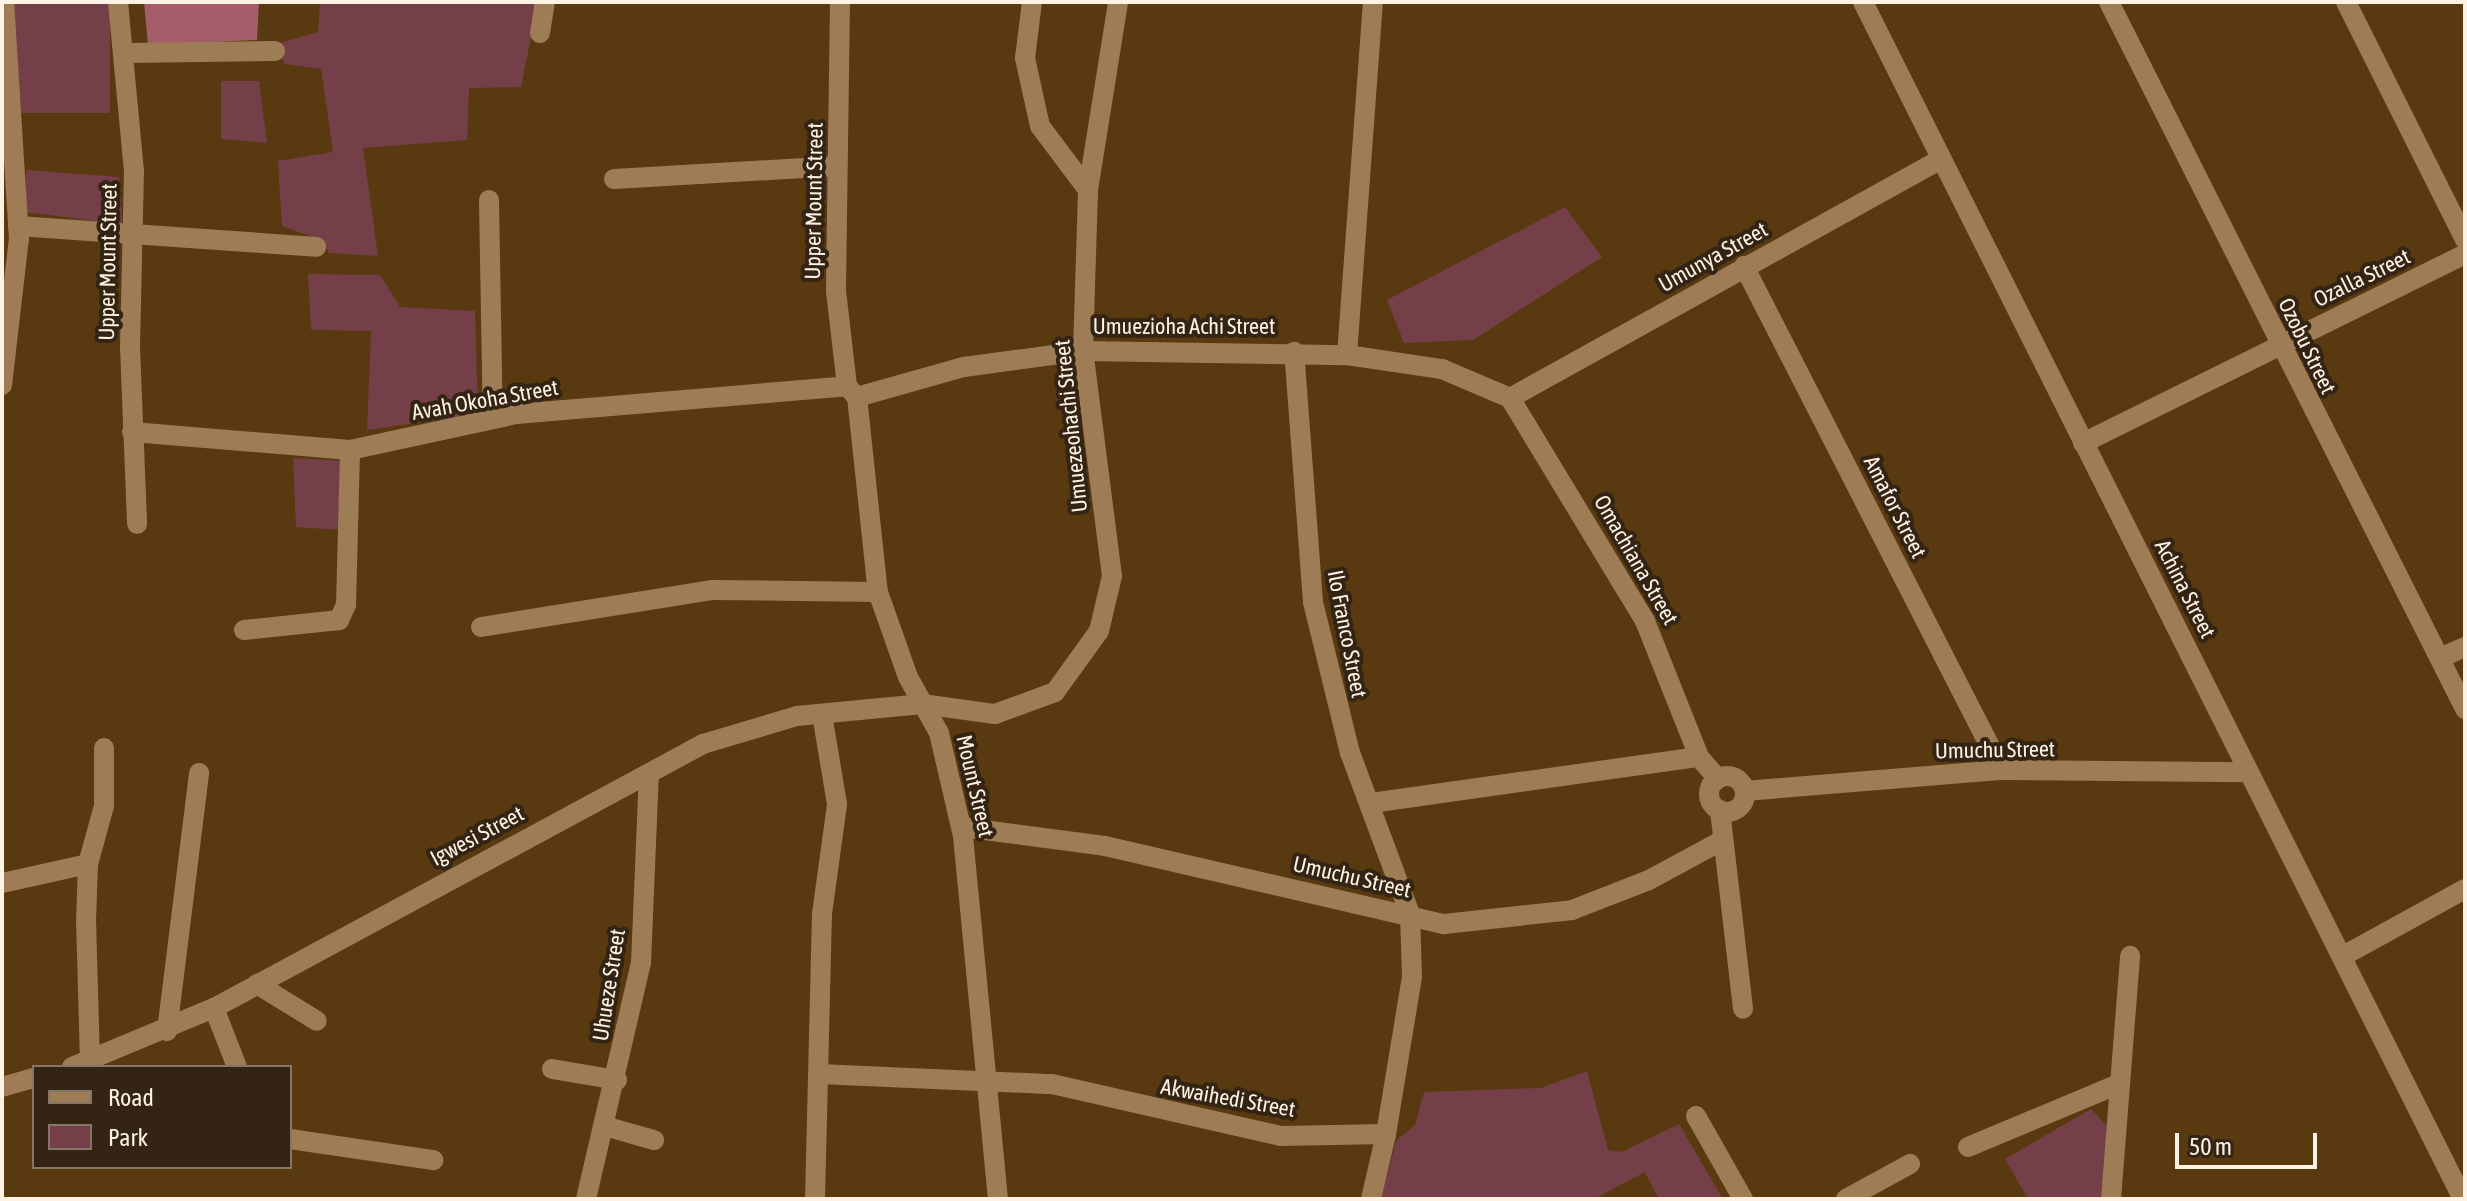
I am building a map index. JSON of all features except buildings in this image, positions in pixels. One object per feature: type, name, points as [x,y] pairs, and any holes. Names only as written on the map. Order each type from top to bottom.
[{"type":"street","points":[[4,2],[18,226],[4,382]]},
{"type":"street","name":"Upper Mount Street","points":[[118,2],[127,53],[132,233],[132,432],[137,524]]},
{"type":"street","points":[[540,33],[545,2]]},
{"type":"street","name":"Upper Mount Street","points":[[840,2],[836,291],[852,392]]},
{"type":"street","points":[[1032,2],[1025,58],[1040,126],[1088,190]]},
{"type":"street","name":"Umuezeohachi Street","points":[[922,704],[995,714],[1037,704],[1055,692],[1099,631],[1112,576],[1083,351],[1088,190],[1118,2]]},
{"type":"street","points":[[1347,355],[1373,2]]},
{"type":"street","name":"Achina Street","points":[[1863,2],[1939,160],[2463,1199]]},
{"type":"street","name":"Ozobu Street","points":[[2109,2],[2465,709]]},
{"type":"street","points":[[2346,2],[2465,240]]},
{"type":"street","points":[[127,53],[275,51]]},
{"type":"street","name":"Umunya Street","points":[[1510,398],[1939,160]]},
{"type":"street","points":[[614,179],[838,166]]},
{"type":"street","points":[[489,200],[493,419]]},
{"type":"street","points":[[18,226],[316,247]]},
{"type":"street","name":"Ozalla Street","points":[[2083,443],[2465,254]]},
{"type":"street","name":"Amafor Street","points":[[1744,266],[2002,770]]},
{"type":"street","name":"Umuezioha Achi Street","points":[[852,392],[964,367],[1083,351],[1294,352],[1347,355],[1442,369],[1510,398]]},
{"type":"street","name":"Ilo Franco Street","points":[[1294,352],[1313,602],[1335,705],[1410,914]]},
{"type":"street","name":"Avah Okoha Street","points":[[132,432],[350,450],[493,419],[852,392]]},
{"type":"street","name":"Mount Street","points":[[852,392],[878,592],[922,704],[939,733],[961,827],[998,1199]]},
{"type":"street","name":"Omachiana Street","points":[[1510,398],[1645,621],[1699,757],[1718,779]]},
{"type":"street","points":[[244,630],[339,620],[346,605],[350,450]]},
{"type":"street","points":[[481,627],[713,590],[878,592]]},
{"type":"street","points":[[2440,658],[2465,647]]},
{"type":"street","name":"Igwesi Street","points":[[81,1065],[167,1031],[214,1008],[649,774],[749,727],[822,714],[922,704]]},
{"type":"street","points":[[815,1199],[822,914],[837,804],[822,714]]},
{"type":"street","points":[[81,1065],[88,864],[104,806],[104,748]]},
{"type":"street","points":[[1371,803],[1699,757]]},
{"type":"street","name":"Umuchu Street","points":[[1718,779],[1734,778],[1745,791],[2002,770],[2247,772]]},
{"type":"street","points":[[167,1031],[199,773]]},
{"type":"street","name":"Uhueze Street","points":[[586,1199],[608,1127],[641,963],[649,774]]},
{"type":"street","points":[[1718,779],[1709,794],[1720,810],[1721,841],[1743,1009]]},
{"type":"street","points":[[1720,810],[1740,807],[1745,791]]},
{"type":"street","name":"Umuchu Street","points":[[961,827],[1105,846],[1444,924],[1572,910],[1649,880],[1721,841]]},
{"type":"street","points":[[2,883],[88,864]]},
{"type":"street","points":[[2343,956],[2465,889]]},
{"type":"street","points":[[1371,1199],[1386,1134],[1412,977],[1410,914]]},
{"type":"street","points":[[2111,1199],[2116,1085],[2130,956]]},
{"type":"street","points":[[257,984],[317,1021]]},
{"type":"street","points":[[214,1008],[236,1065]]},
{"type":"street","points":[[552,1069],[617,1080]]},
{"type":"street","name":"Akwaihedi Street","points":[[819,1074],[986,1084],[1052,1084],[1280,1136],[1386,1134]]},
{"type":"street","points":[[2,1087],[32,1079]]},
{"type":"street","points":[[1968,1147],[2116,1085]]},
{"type":"street","points":[[1696,1116],[1743,1199]]},
{"type":"street","points":[[608,1127],[654,1140]]},
{"type":"street","points":[[292,1139],[433,1160]]},
{"type":"street","points":[[1846,1199],[1910,1164]]},
{"type":"green space","points":[[13,2],[110,2],[110,113],[13,113]]},
{"type":"green space","points":[[320,2],[538,2],[521,87],[469,88],[467,140],[363,148],[378,256],[329,253],[324,241],[282,226],[278,161],[333,152],[321,69],[285,64],[276,44],[318,32]]},
{"type":"green space","points":[[221,81],[259,81],[267,143],[221,139]]},
{"type":"green space","points":[[26,170],[119,177],[122,224],[24,212]]},
{"type":"green space","points":[[1565,207],[1602,257],[1473,340],[1404,343],[1387,300]]},
{"type":"green space","points":[[308,274],[380,275],[400,307],[475,311],[478,414],[367,430],[371,331],[311,330]]},
{"type":"green space","points":[[293,458],[341,461],[341,530],[296,527]]},
{"type":"green space","points":[[1587,1071],[1608,1150],[1622,1152],[1679,1124],[1723,1199],[1659,1199],[1645,1172],[1594,1199],[1381,1199],[1396,1141],[1415,1125],[1424,1092],[1541,1088]]},
{"type":"green space","points":[[2091,1109],[2108,1127],[2105,1199],[2028,1199],[2005,1159]]},
{"type":"shaded area","points":[[144,2],[259,2],[257,40],[148,45]]}]
